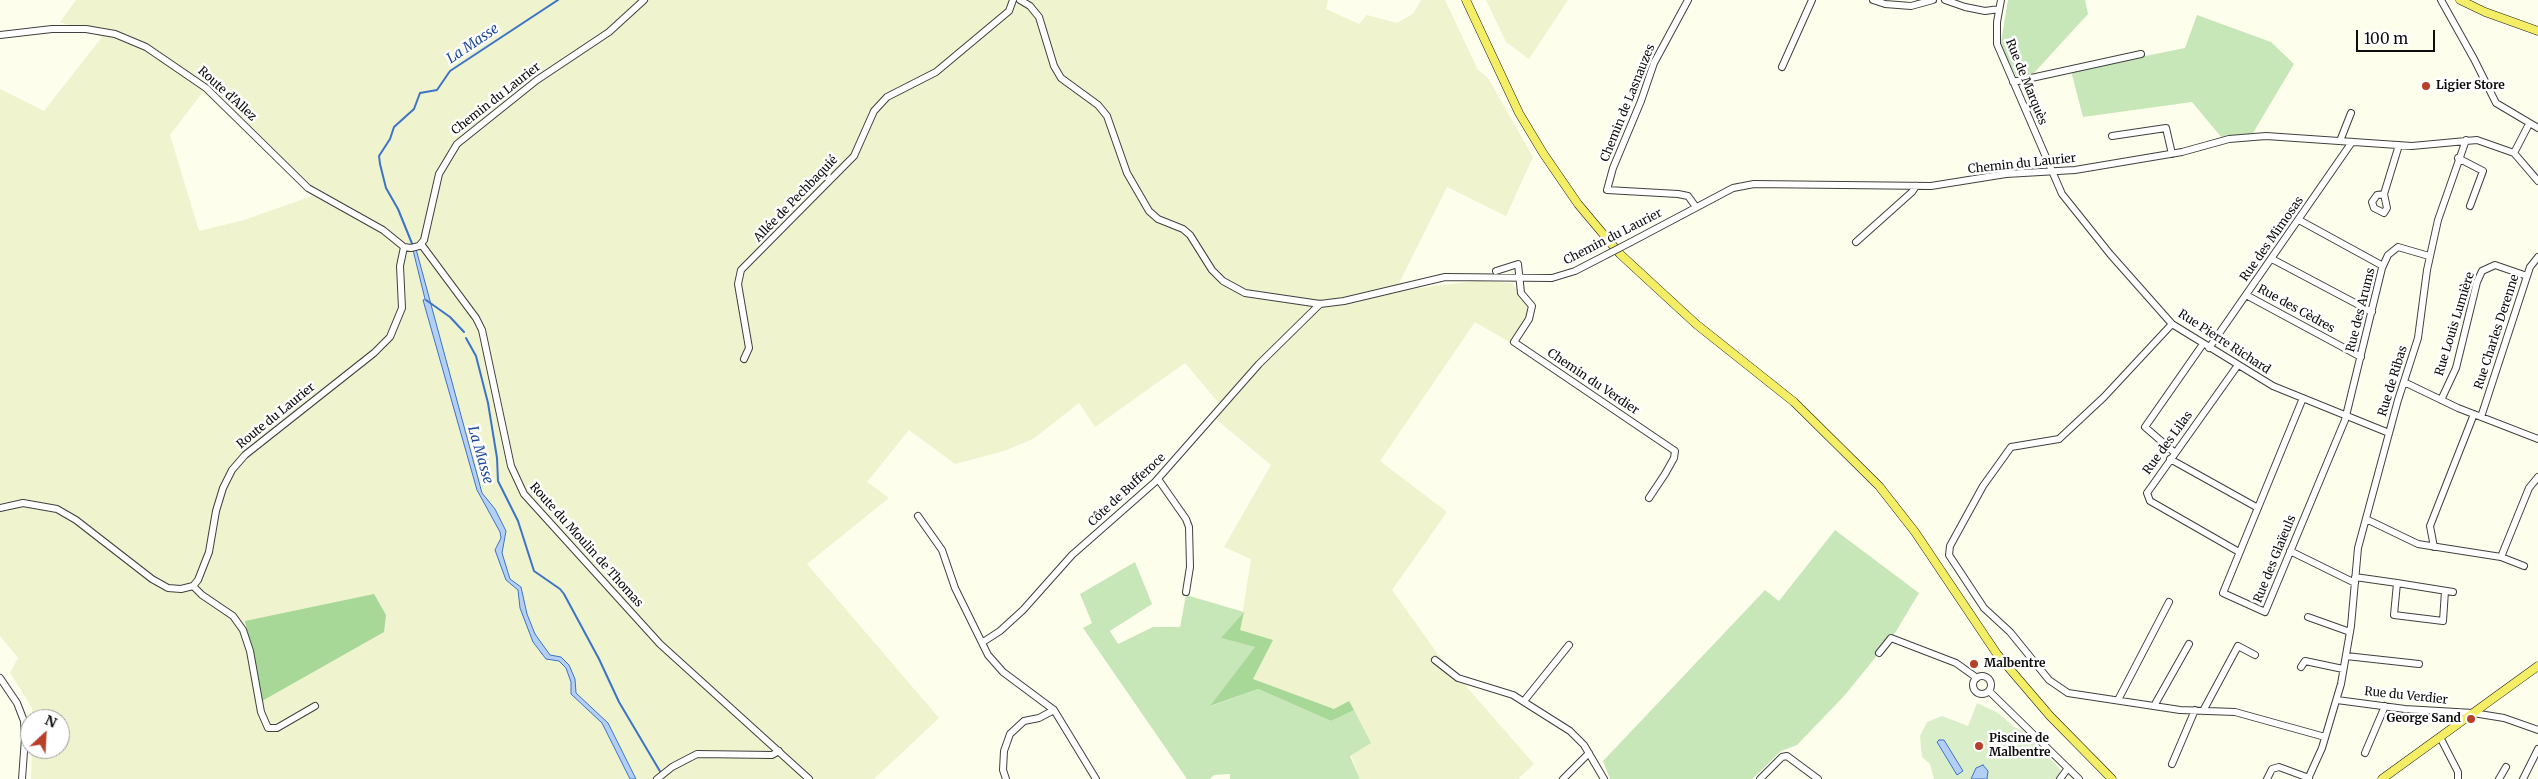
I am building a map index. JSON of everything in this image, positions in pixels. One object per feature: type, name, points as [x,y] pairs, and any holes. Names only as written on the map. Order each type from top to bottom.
[{"type":"main road","points":[[1466,0],[1519,113],[1543,153],[1578,204],[1608,240],[1644,278],[1670,302],[1794,402],[1879,486],[1914,532],[2003,661],[2050,716],[2112,779]]},
{"type":"main road","points":[[2460,0],[2479,10],[2538,31]]},
{"type":"main road","points":[[2472,0],[2490,13]]},
{"type":"main road","points":[[2382,779],[2538,666]]},
{"type":"street","name":"Chemin du Laurier","points":[[413,246],[426,235],[439,174],[457,144],[537,80],[609,32],[644,0]]},
{"type":"street","name":"Allée de Pechbaquié","points":[[744,359],[749,348],[738,284],[741,270],[854,156],[874,111],[887,97],[936,72],[1009,11],[1013,0]]},
{"type":"street","name":"Chemin du Laurier","points":[[1020,0],[1030,6],[1040,17],[1054,66],[1061,78],[1098,105],[1107,116],[1127,173],[1149,211],[1158,219],[1183,228],[1190,235],[1212,270],[1233,287],[1245,293],[1266,298],[1320,304],[1344,301],[1445,277],[1484,276],[1540,280],[1566,275],[1733,188],[1754,184],[1931,186],[2006,174],[2075,170],[2172,154],[2229,139],[2266,136],[2412,146],[2477,140],[2514,153]]},
{"type":"street","name":"Chemin de Lasnauzes","points":[[1688,0],[1654,63],[1641,101],[1613,168],[1607,190],[1678,194],[1688,196],[1696,207]]},
{"type":"street","points":[[1782,67],[1812,0]]},
{"type":"street","points":[[1873,0],[1885,4],[1911,6],[1933,0]]},
{"type":"street","points":[[1945,0],[1985,11],[1999,9]]},
{"type":"street","name":"Rue de Marquès","points":[[2001,0],[1997,44],[2050,170]]},
{"type":"street","points":[[2441,0],[2474,58],[2496,103],[2538,128]]},
{"type":"street","points":[[2445,8],[2448,0]]},
{"type":"street","name":"Route d'Allez","points":[[0,35],[52,29],[86,29],[115,34],[146,47],[206,88],[308,188],[413,246]]},
{"type":"street","points":[[2014,82],[2141,54]]},
{"type":"street","points":[[2340,141],[2351,113]]},
{"type":"street","points":[[2529,124],[2514,153],[2538,181]]},
{"type":"street","points":[[2112,136],[2169,127],[2172,154]]},
{"type":"street","name":"Rue de Ribas","points":[[2309,778],[2337,700],[2350,632],[2358,548],[2389,433],[2418,338],[2429,256],[2446,190],[2466,140]]},
{"type":"street","name":"Rue des Mimosas","points":[[2175,453],[2145,427],[2246,295],[2352,142]]},
{"type":"street","points":[[2384,194],[2399,145]]},
{"type":"street","points":[[2458,158],[2483,171],[2470,206]]},
{"type":"street","name":"Rue Pierre Richard","points":[[2050,170],[2062,194],[2110,254],[2172,324],[2273,386],[2389,433]]},
{"type":"street","points":[[1856,242],[1912,192],[1916,186]]},
{"type":"street","points":[[2299,220],[2383,266]]},
{"type":"street","name":"Route du Laurier","points":[[192,586],[198,580],[209,552],[216,511],[223,488],[232,470],[245,455],[374,353],[390,337],[402,308],[400,266],[413,246]]},
{"type":"street","name":"Route du Moulin de Thomas","points":[[413,246],[476,318],[482,330],[510,466],[524,494],[660,644],[809,779]]},
{"type":"street","name":"Rue des Arums","points":[[2345,415],[2383,266],[2388,255],[2398,247],[2429,256]]},
{"type":"street","name":"Rue Charles Derenne","points":[[2481,417],[2530,267],[2538,257]]},
{"type":"street","points":[[2272,259],[2372,312]]},
{"type":"street","points":[[1496,271],[1518,264],[1520,279]]},
{"type":"street","name":"Rue Louis Lumière","points":[[2441,400],[2456,368],[2477,282],[2482,271],[2495,265],[2528,276]]},
{"type":"street","name":"Chemin du Verdier","points":[[1520,279],[1521,293],[1532,306],[1532,312],[1514,342],[1675,451],[1674,458],[1649,498]]},
{"type":"street","name":"Rue des Cèdres","points":[[2246,295],[2361,357]]},
{"type":"street","name":"Côte de Bufferoce","points":[[983,642],[1012,621],[1072,555],[1158,479],[1259,364],[1320,304]]},
{"type":"street","points":[[2172,324],[2104,397],[2059,439],[2011,447],[1983,486],[1950,546],[1949,556],[1984,608],[2010,632],[2055,686],[2068,693],[2154,706],[2236,712],[2325,737]]},
{"type":"street","name":"Rue des Lilas","points":[[2238,365],[2147,493],[2150,501],[2239,552]]},
{"type":"street","points":[[2404,382],[2441,400],[2538,439]]},
{"type":"street","name":"Rue des Glaïeuls","points":[[2303,398],[2222,592],[2265,612],[2345,415]]},
{"type":"street","points":[[2434,546],[2430,526],[2474,414]]},
{"type":"street","points":[[2170,459],[2258,508]]},
{"type":"street","points":[[2501,557],[2529,488],[2538,477]]},
{"type":"street","points":[[1158,479],[1186,519],[1189,527],[1190,567],[1186,592]]},
{"type":"street","points":[[0,508],[23,503],[57,508],[76,520],[152,579],[168,588],[182,589],[192,586],[233,616],[243,630],[250,651],[261,712],[268,728],[277,728],[315,706]]},
{"type":"street","points":[[918,516],[942,550],[949,564],[955,588],[988,655],[1003,672],[1054,710],[1096,779]]},
{"type":"street","points":[[2366,519],[2418,544],[2501,557],[2524,566]]},
{"type":"street","points":[[2290,551],[2355,580],[2397,583],[2449,591],[2443,621],[2394,615],[2397,583]]},
{"type":"street","points":[[2118,700],[2169,602]]},
{"type":"street","points":[[2308,617],[2350,632]]},
{"type":"street","points":[[1879,653],[1891,638],[1956,663],[1977,678]]},
{"type":"street","points":[[2154,706],[2189,644]]},
{"type":"street","points":[[1524,701],[1569,645]]},
{"type":"street","points":[[2204,710],[2238,646],[2255,655]]},
{"type":"street","points":[[2346,656],[2419,664]]},
{"type":"street","points":[[1436,660],[1458,678],[1502,690],[1524,701],[1570,731],[1578,737],[1604,779]]},
{"type":"street","points":[[2301,667],[2306,661],[2343,669]]},
{"type":"street","points":[[1983,676],[1990,680],[1989,691],[1982,694],[1974,690],[1973,685],[1977,678],[1983,676]]},
{"type":"street","points":[[0,678],[18,703],[24,721],[26,738],[22,779]]},
{"type":"street","points":[[1989,691],[2078,779]]},
{"type":"street","name":"Rue du Verdier","points":[[2337,700],[2473,713],[2504,718],[2538,730]]},
{"type":"street","points":[[2364,754],[2385,706]]},
{"type":"street","points":[[1006,779],[1003,770],[1004,751],[1010,734],[1024,722],[1040,718],[1054,710]]},
{"type":"street","points":[[2172,764],[2195,710]]},
{"type":"street","points":[[2440,737],[2458,772],[2458,779]]},
{"type":"street","points":[[2524,779],[2538,749]]},
{"type":"street","points":[[657,779],[672,767],[697,754],[772,754],[779,751]]},
{"type":"street","points":[[1563,779],[1589,753]]},
{"type":"street","points":[[1760,779],[1782,757],[1791,758],[1818,779]]},
{"type":"street","points":[[2267,779],[2272,769],[2279,767],[2309,778]]},
{"type":"street","points":[[2500,779],[2506,767]]},
{"type":"street","points":[[2060,779],[2068,768]]},
{"type":"green space","points":[[76,0],[1328,0],[1326,9],[1359,24],[1367,15],[1397,23],[1413,14],[1421,0],[1445,0],[1478,70],[1488,78],[1533,157],[1506,216],[1447,187],[1395,291],[1476,281],[1512,283],[1529,306],[1528,319],[1511,343],[1475,322],[1380,461],[1447,512],[1392,590],[1437,653],[1534,764],[1518,779],[1360,779],[1334,709],[1252,679],[1240,630],[1251,559],[1224,547],[1271,465],[1216,419],[1223,408],[1185,363],[1095,427],[1079,403],[1033,439],[1004,451],[955,464],[909,430],[867,482],[889,498],[807,564],[939,718],[874,779],[31,779],[32,759],[70,759],[70,709],[32,709],[10,673],[18,658],[0,636],[0,89],[44,111],[102,37],[60,22]],"holes":[[[203,92],[312,196],[244,220],[199,231],[170,135]]]},
{"type":"green space","points":[[1486,0],[1568,0],[1529,59],[1506,42]]},
{"type":"green space","points":[[2008,0],[2085,0],[2088,14],[2033,74],[2018,79],[2000,48]]},
{"type":"green space","points":[[2197,15],[2271,42],[2294,64],[2253,133],[2222,138],[2192,102],[2083,117],[2071,71],[2185,48]]},
{"type":"green space","points":[[1835,530],[1919,593],[1895,633],[1845,695],[1797,745],[1781,751],[1752,779],[1610,779],[1603,761],[1765,590],[1779,601]]},
{"type":"green space","points":[[1135,562],[1152,604],[1110,631],[1118,644],[1153,627],[1180,627],[1186,595],[1244,612],[1222,638],[1255,647],[1211,706],[1258,689],[1331,721],[1354,710],[1371,743],[1350,756],[1360,779],[1230,779],[1230,774],[1214,775],[1210,779],[1187,779],[1083,628],[1092,623],[1080,594]]},
{"type":"green space","points":[[374,594],[386,615],[384,632],[262,701],[245,621]]},
{"type":"green space","points":[[1244,612],[1240,630],[1273,640],[1253,679],[1334,709],[1349,701],[1354,710],[1331,721],[1258,689],[1210,706],[1255,647],[1221,638]]},
{"type":"green space","name":"Piscine de Malbentre","points":[[1977,703],[1998,713],[2014,727],[2022,730],[2061,770],[2056,779],[1934,779],[1930,764],[1922,757],[1920,736],[1927,722],[1942,716],[1968,726]]},
{"type":"water","points":[[416,249],[482,493],[495,509],[506,531],[502,553],[510,579],[521,587],[527,614],[535,634],[550,655],[561,657],[569,665],[575,679],[576,693],[608,723],[636,779],[630,779],[602,723],[571,694],[571,682],[566,668],[559,661],[546,659],[533,642],[520,608],[518,590],[506,580],[495,550],[501,538],[500,532],[477,490],[423,300],[425,299],[413,250]]},
{"type":"water","points":[[1944,740],[1963,771],[1957,775],[1937,742]]},
{"type":"water","points":[[1983,765],[1988,771],[1987,779],[1971,779],[1976,768]]},
{"type":"waterway","name":"La Masse","points":[[413,246],[398,209],[386,188],[380,164],[379,156],[390,139],[394,127],[414,109],[420,93],[437,90],[450,71],[558,0]]},
{"type":"waterway","name":"La Masse","points":[[426,300],[450,317],[464,332]]},
{"type":"waterway","name":"La Masse","points":[[466,338],[476,356],[488,403],[497,458],[498,481],[518,521],[534,571],[560,589],[564,594],[599,659],[619,702],[661,773]]},
{"type":"place","name":"Ligier Store","points":[[2426,86]]},
{"type":"place","name":"Malbentre","points":[[1974,664]]},
{"type":"place","name":"George Sand","points":[[2471,719]]},
{"type":"place","name":"Piscine de Malbentre","points":[[1979,746]]}]
